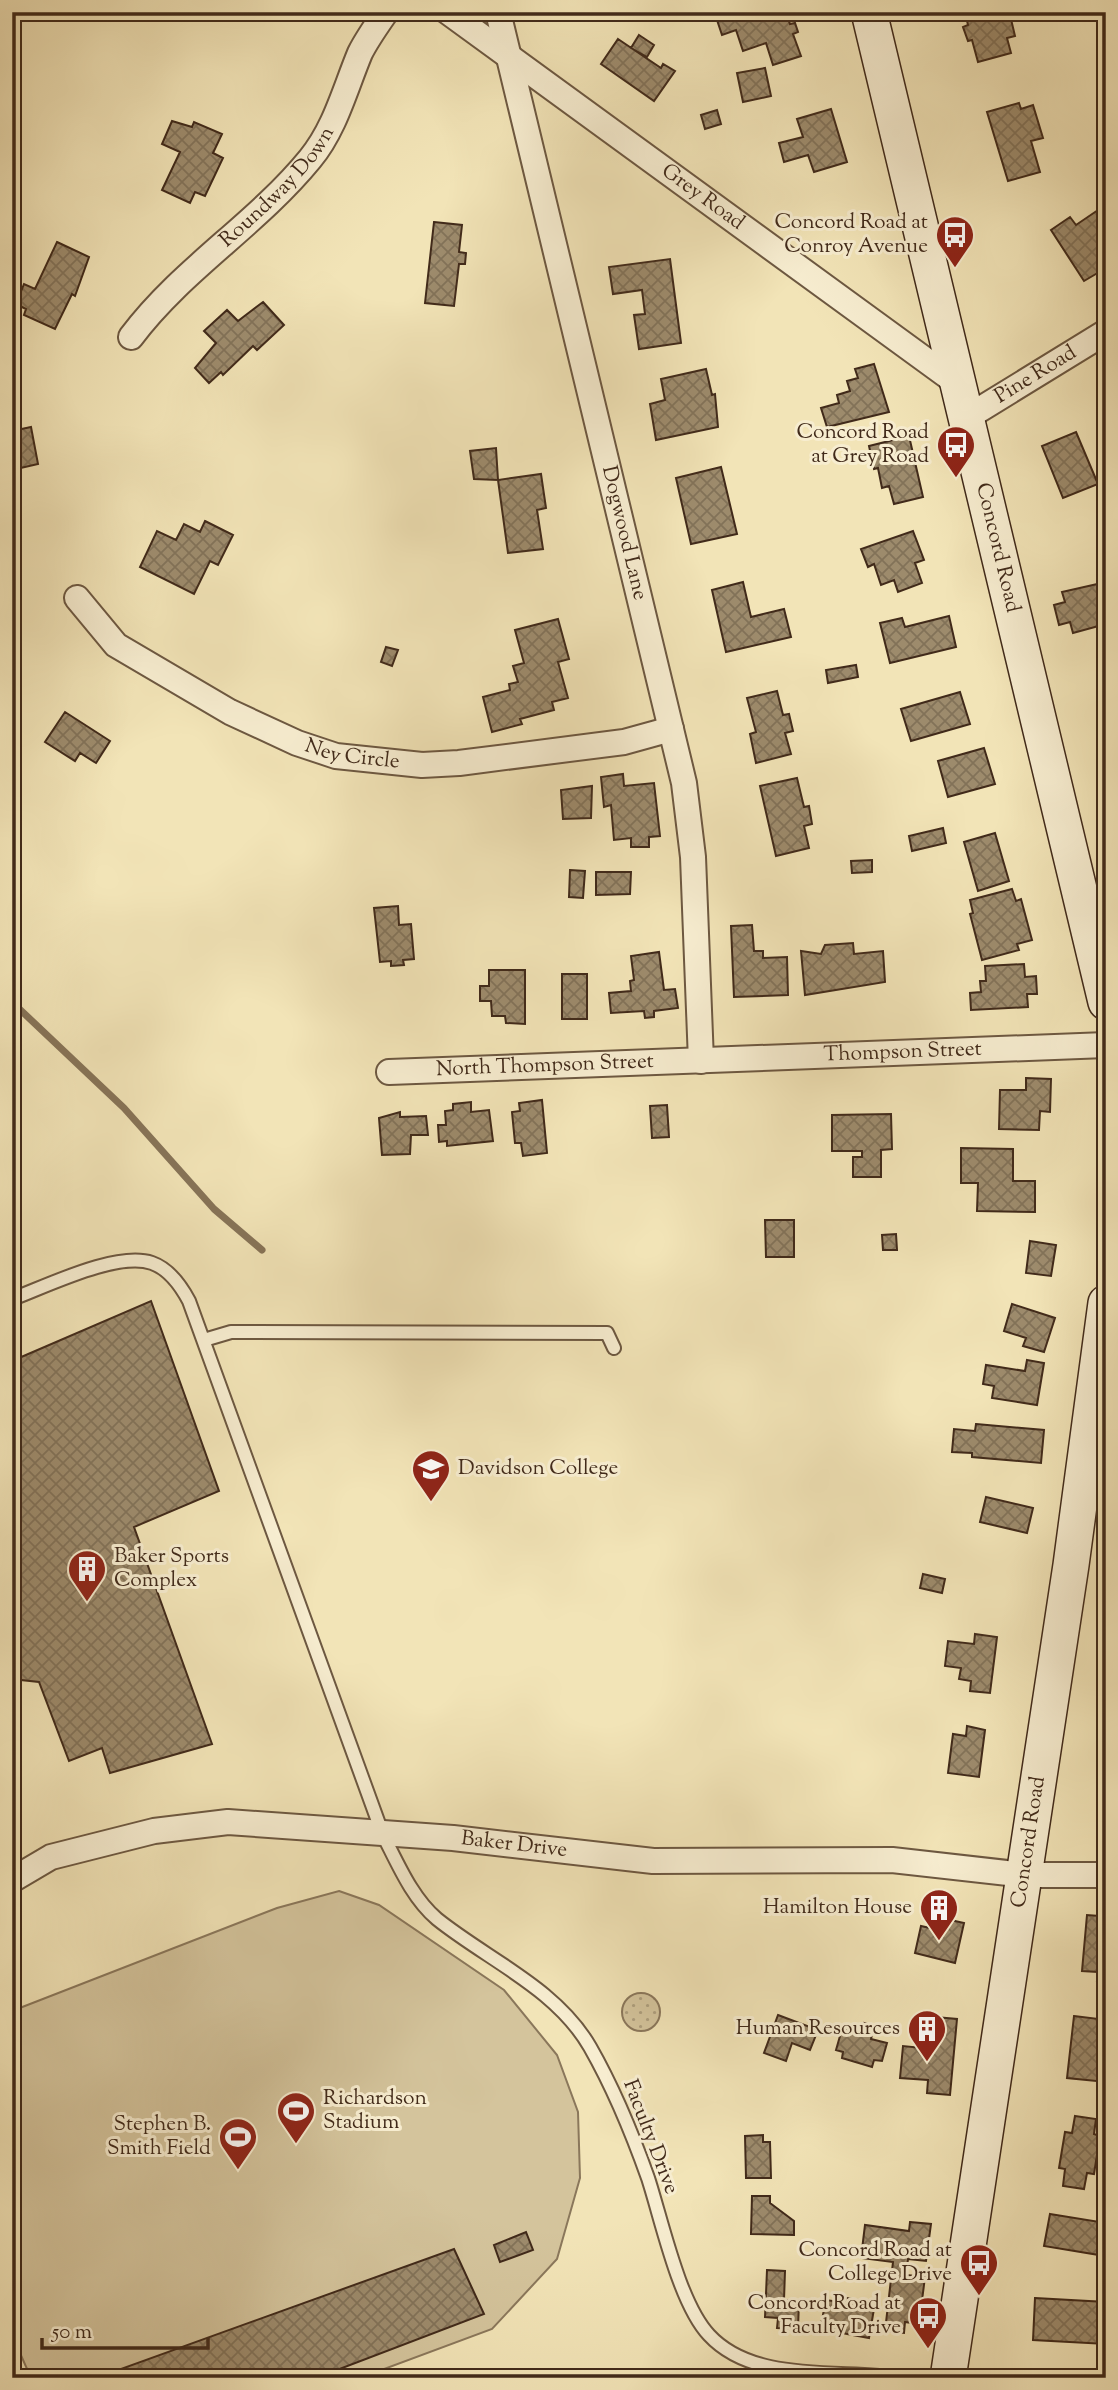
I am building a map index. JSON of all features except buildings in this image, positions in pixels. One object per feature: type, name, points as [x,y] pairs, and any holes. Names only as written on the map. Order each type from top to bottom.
[{"type":"main road","name":"Concord Road","points":[[869,12],[1106,1002]]},
{"type":"main road","name":"Concord Road","points":[[948,2378],[1071,1565],[1106,1303]]},
{"type":"street","name":"Roundway Down","points":[[131,337],[157,303],[272,203],[312,156],[348,89],[361,52],[386,12]]},
{"type":"street","name":"Grey Road","points":[[448,12],[957,383]]},
{"type":"street","name":"Dogwood Lane","points":[[498,12],[690,814],[701,1061]]},
{"type":"street","name":"Pine Road","points":[[966,418],[1106,331]]},
{"type":"street","name":"Ney Circle","points":[[77,598],[116,645],[230,712],[297,743],[336,756],[422,765],[459,763],[624,742],[671,729]]},
{"type":"street","name":"Thompson Street","points":[[701,1061],[1106,1045]]},
{"type":"street","name":"North Thompson Street","points":[[389,1072],[701,1061]]},
{"type":"street","name":"Baker Drive","points":[[12,1880],[51,1857],[154,1830],[228,1822],[453,1838],[653,1861],[892,1860],[1025,1875],[1106,1875]]},
{"type":"lane","name":"Faculty Drive","points":[[12,1299],[117,1261],[154,1263],[181,1286],[204,1340],[383,1835],[413,1891],[435,1918],[545,1996],[570,2020],[589,2045],[620,2104],[686,2298],[708,2335],[731,2352],[756,2364],[901,2378]]},
{"type":"lane","points":[[204,1340],[231,1332],[607,1333],[614,1348]]},
{"type":"shaded area","name":"Richardson Stadium","points":[[339,1891],[379,1905],[504,1990],[557,2055],[578,2112],[580,2178],[557,2259],[492,2329],[360,2378],[31,2378],[12,2335],[12,2011],[277,1908]]},
{"type":"shaded area","points":[[641,1993],[655,1998],[660,2012],[655,2026],[641,2031],[627,2026],[622,2012],[627,1998]]},
{"type":"waterway","points":[[12,1002],[124,1108],[214,1209],[262,1250]]},
{"type":"place","name":"Concord Road at Conroy Avenue","points":[[955,269]]},
{"type":"place","name":"Concord Road at Grey Road","points":[[956,479]]},
{"type":"place","name":"Davidson College","points":[[431,1503]]},
{"type":"place","name":"Baker Sports Complex","points":[[87,1603]]},
{"type":"place","name":"Hamilton House","points":[[939,1942]]},
{"type":"place","name":"Human Resources","points":[[927,2063]]},
{"type":"place","name":"Richardson Stadium","points":[[296,2145]]},
{"type":"place","name":"Stephen B. Smith Field","points":[[238,2171]]},
{"type":"place","name":"Concord Road at College Drive","points":[[979,2297]]},
{"type":"place","name":"Concord Road at Faculty Drive","points":[[928,2350]]}]
